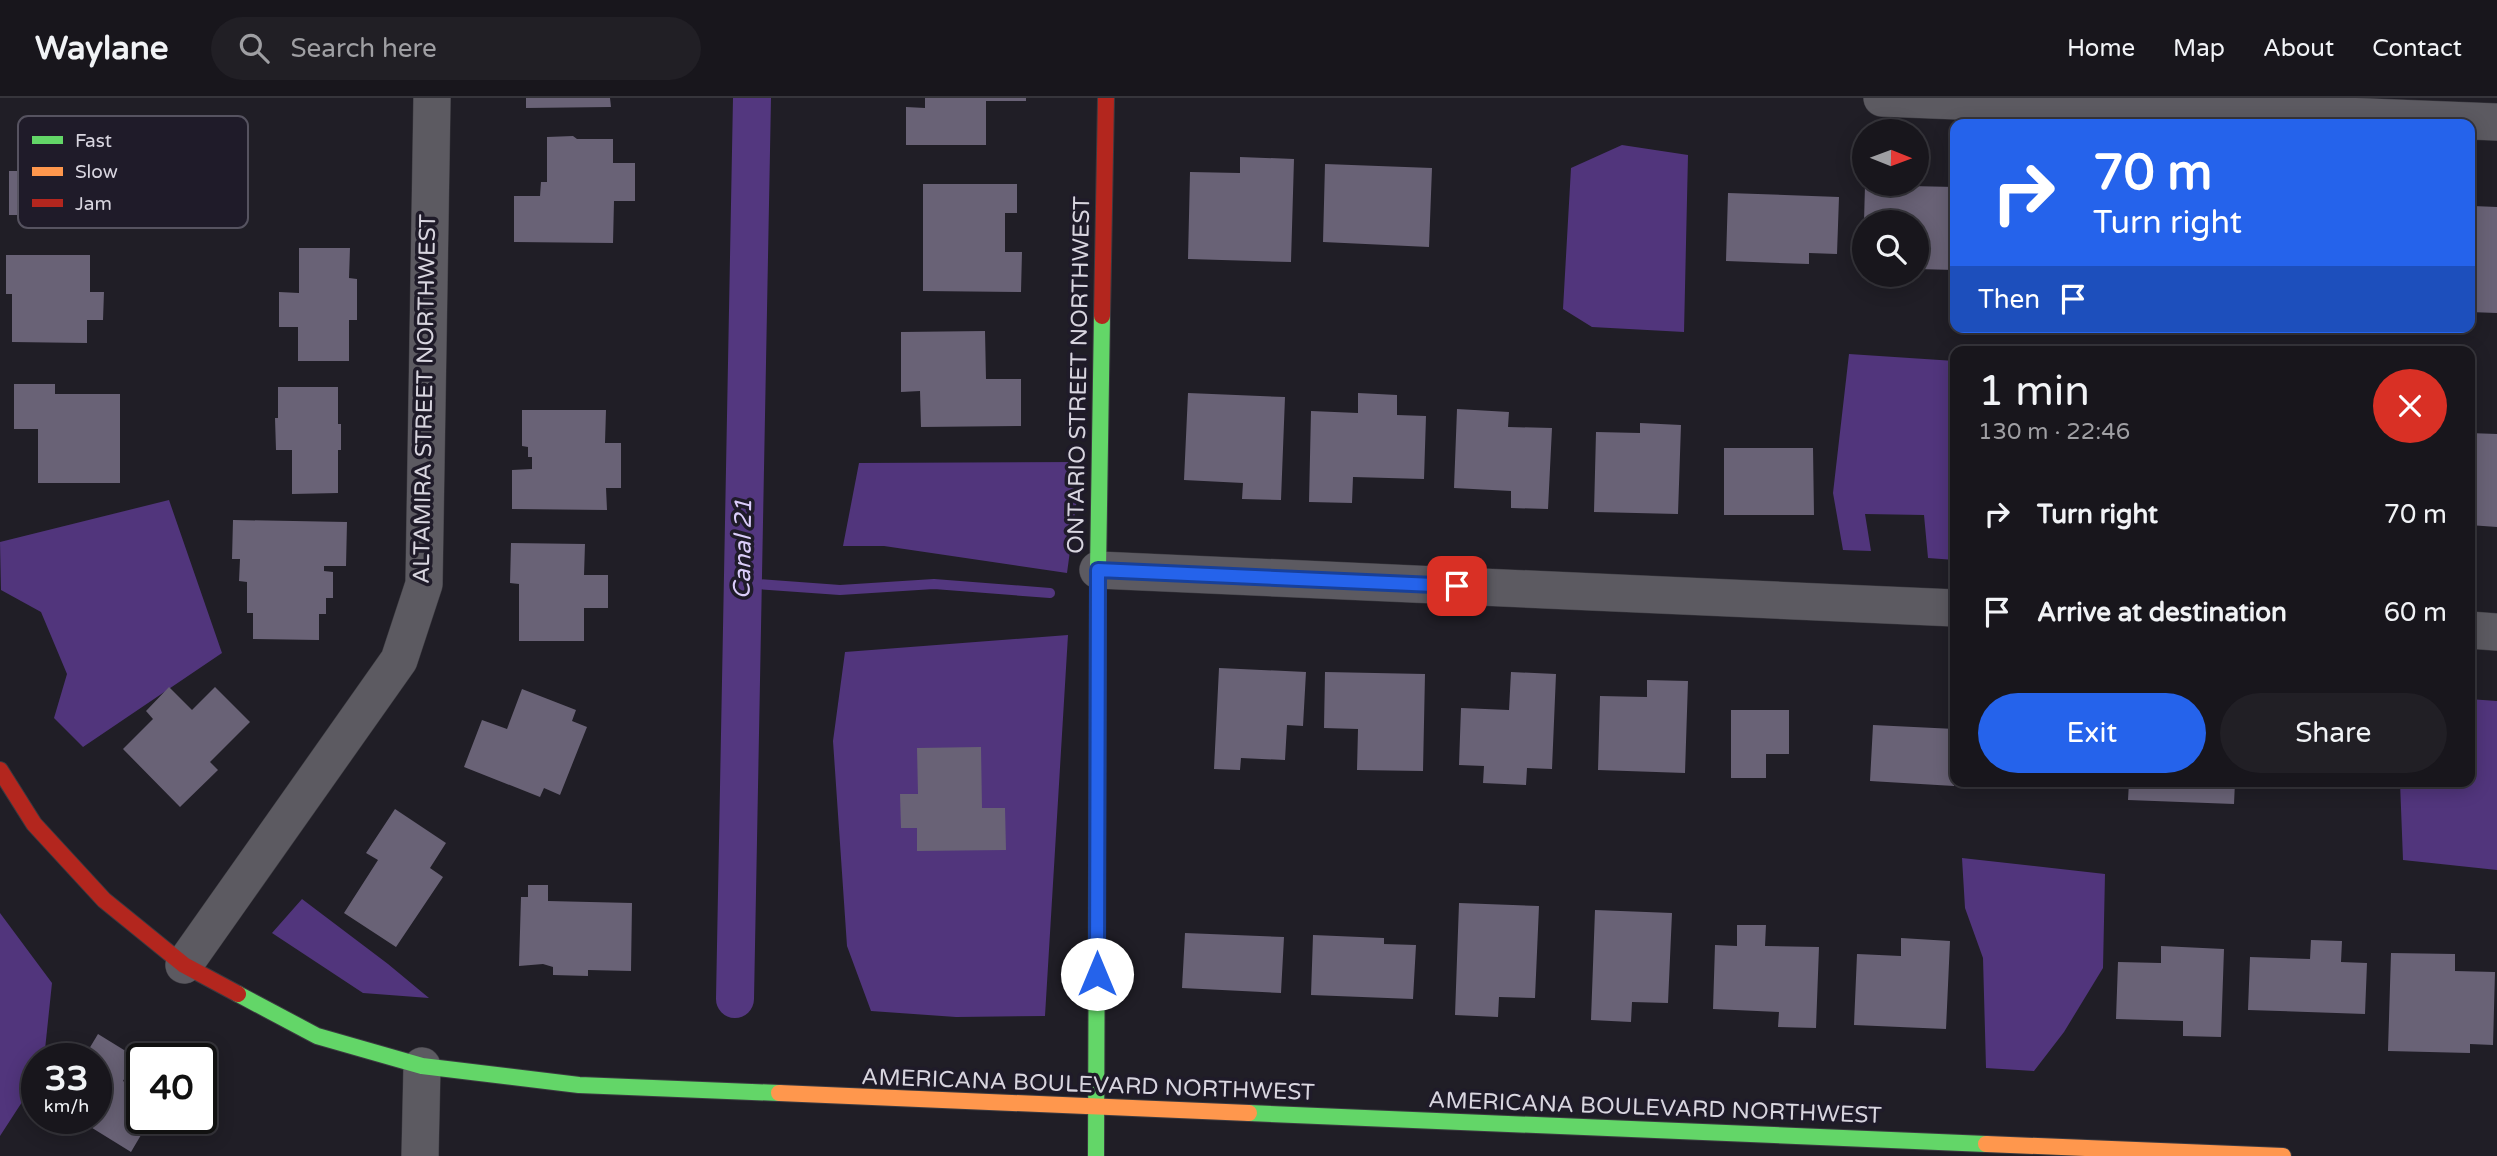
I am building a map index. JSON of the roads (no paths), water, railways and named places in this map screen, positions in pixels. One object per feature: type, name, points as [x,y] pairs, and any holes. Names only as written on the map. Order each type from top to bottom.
[{"type":"street","name":"ALTAMIRA STREET NORTHWEST","points":[[184,965],[398,660],[424,584],[432,98]]},
{"type":"street","name":"ONTARIO STREET NORTHWEST","points":[[1096,1156],[1098,570],[1106,98]]},
{"type":"street","points":[[1882,98],[2420,119]]},
{"type":"street","points":[[2475,121],[2497,122]]},
{"type":"street","points":[[1098,570],[1950,608]]},
{"type":"street","points":[[2475,630],[2497,632]]},
{"type":"street","name":"AMERICANA BOULEVARD NORTHWEST","points":[[0,770],[34,824],[104,900],[184,965],[317,1036],[422,1066],[579,1086],[2283,1156]]},
{"type":"street","points":[[420,1156],[422,1066]]},
{"type":"waterway","name":"Canal 21","points":[[735,999],[752,98]]},
{"type":"waterway","points":[[743,583],[840,590],[934,584],[1050,593]]}]
